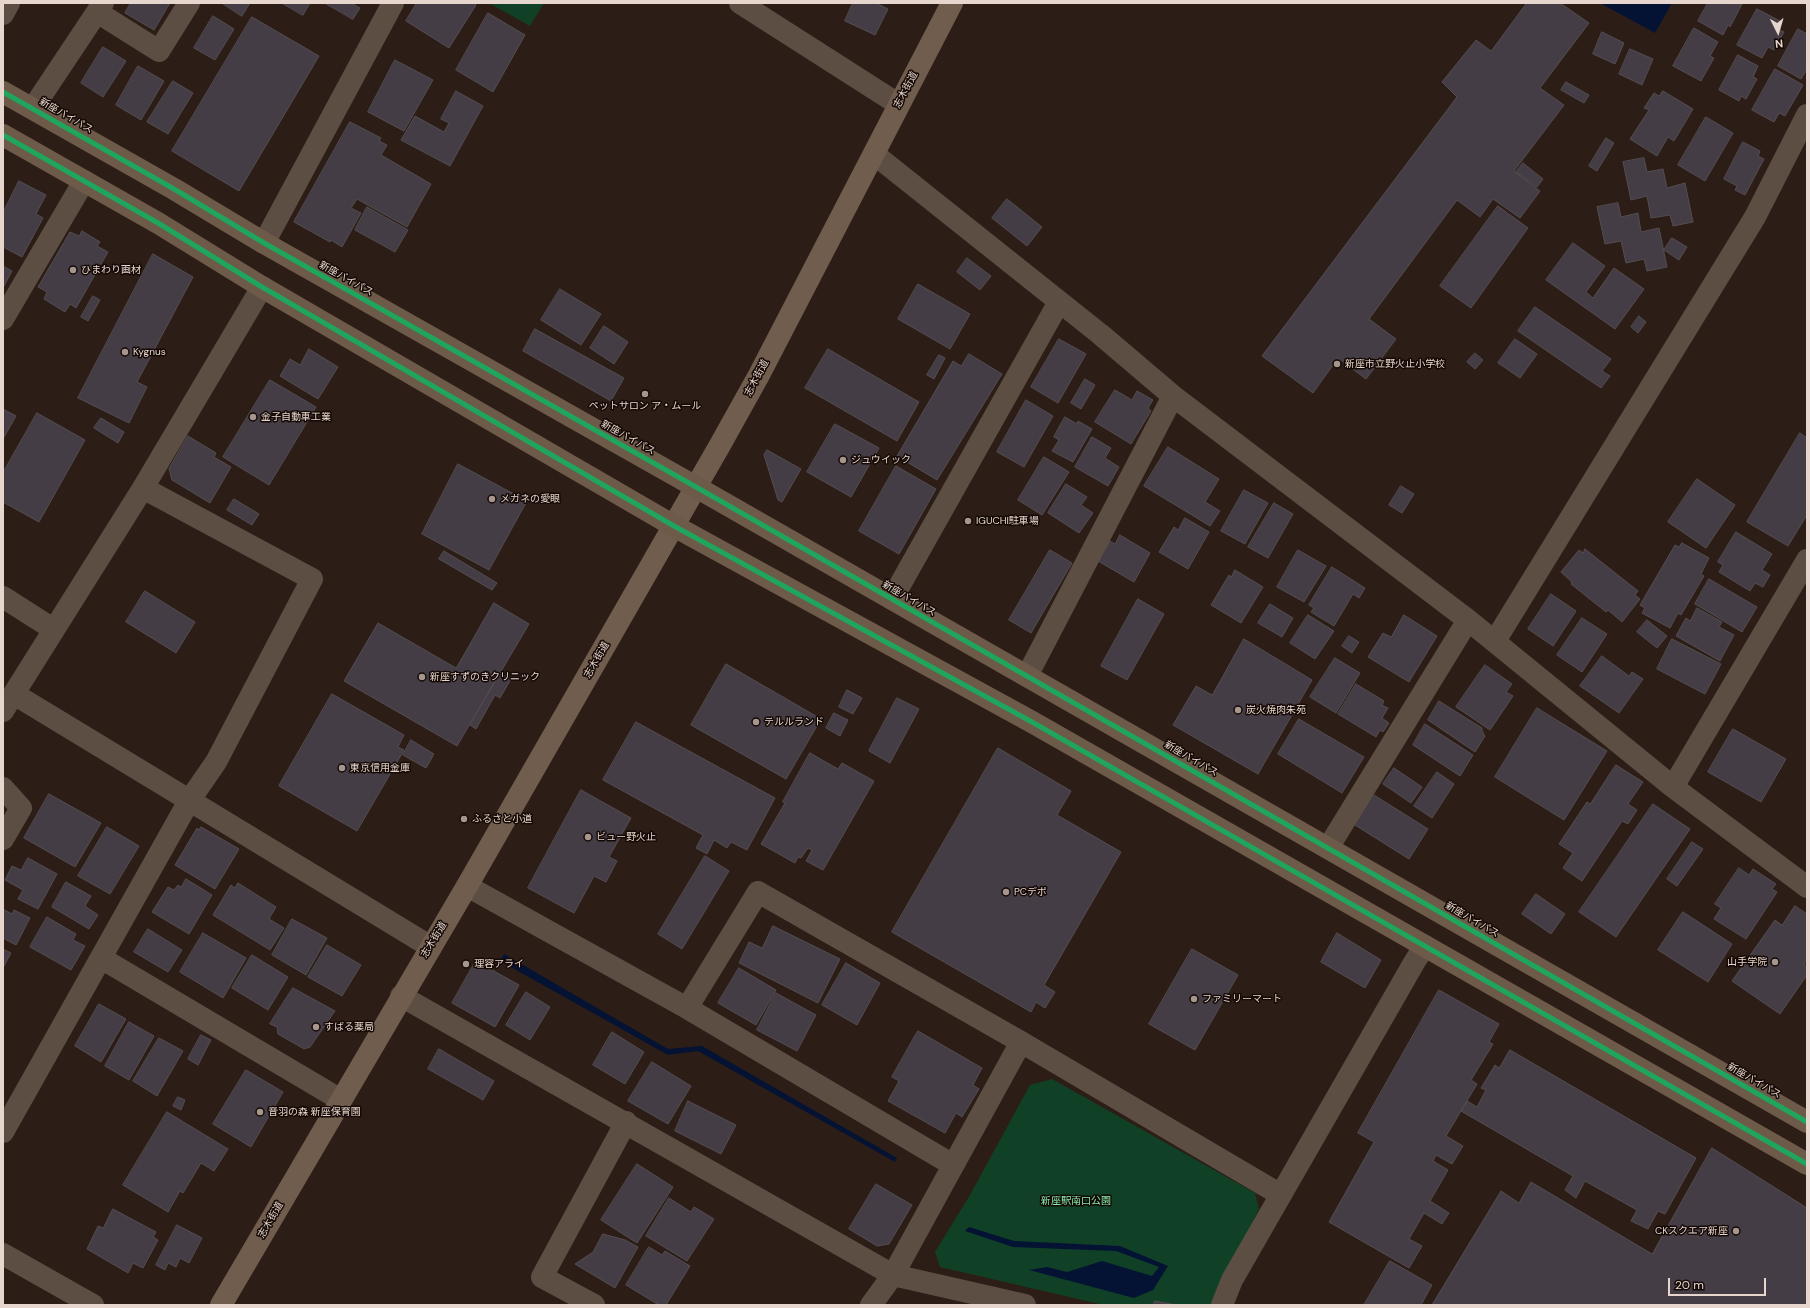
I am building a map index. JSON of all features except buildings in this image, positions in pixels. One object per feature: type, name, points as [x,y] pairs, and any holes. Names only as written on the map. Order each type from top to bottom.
[{"type":"highway","name":"新座バイパス","points":[[3,92],[174,189],[264,243],[696,487],[1807,1122]]},
{"type":"highway","points":[[3,135],[674,526],[1032,722],[1807,1164]]},
{"type":"main road","name":"志木街道","points":[[221,1305],[401,996],[467,886],[759,375],[874,154],[898,104],[952,3]]},
{"type":"street","points":[[3,14],[10,3]]},
{"type":"street","points":[[33,108],[100,7],[159,51],[189,3]]},
{"type":"street","points":[[264,243],[393,3]]},
{"type":"street","points":[[740,3],[898,104]]},
{"type":"street","points":[[1495,641],[1755,217],[1807,115]]},
{"type":"street","points":[[874,154],[1059,302],[1173,396],[1495,641],[1673,787],[1805,880]]},
{"type":"street","points":[[3,318],[84,181]]},
{"type":"street","points":[[262,287],[143,488],[8,702],[189,801],[431,947]]},
{"type":"street","points":[[892,599],[1059,302]]},
{"type":"street","points":[[1027,676],[1173,396]]},
{"type":"street","points":[[3,1132],[189,801],[216,762],[312,579],[143,488]]},
{"type":"street","points":[[1673,787],[1807,560]]},
{"type":"street","points":[[3,597],[53,629]]},
{"type":"street","points":[[1328,848],[1468,620]]},
{"type":"street","points":[[3,788],[21,808],[3,839]]},
{"type":"street","points":[[467,886],[687,1008],[953,1165]]},
{"type":"street","points":[[687,1008],[758,892],[1021,1042],[1281,1195]]},
{"type":"street","points":[[1222,1305],[1232,1280],[1425,946]]},
{"type":"street","points":[[101,958],[341,1100]]},
{"type":"street","points":[[401,996],[626,1122],[892,1275],[1025,1305]]},
{"type":"street","points":[[871,1305],[892,1275],[1021,1042]]},
{"type":"street","points":[[594,1305],[542,1277],[626,1122]]},
{"type":"street","points":[[3,1254],[93,1305]]},
{"type":"green space","points":[[489,3],[544,3],[530,26]]},
{"type":"green space","name":"新座駅南口公園","points":[[1052,1079],[1255,1193],[1259,1209],[1211,1305],[1104,1305],[940,1267],[935,1252],[970,1195],[1030,1085]]},
{"type":"water","points":[[1600,3],[1672,3],[1655,33]]},
{"type":"water","points":[[504,954],[668,1049],[702,1046],[897,1158],[895,1162],[698,1051],[668,1055],[500,961]]},
{"type":"water","points":[[969,1227],[1014,1241],[1120,1246],[1168,1266],[1153,1290],[1134,1298],[1029,1270],[1047,1267],[1067,1272],[1102,1261],[1152,1276],[1159,1267],[1116,1251],[1013,1247],[965,1231]]},
{"type":"cycle path","points":[[3,92],[174,189],[264,243],[696,487],[1807,1122]]},
{"type":"cycle path","points":[[3,135],[158,223],[262,287],[674,526],[1032,722],[1807,1164]]},
{"type":"place","name":"ひまわり画材","points":[[73,270]]},
{"type":"place","name":"Kygnus","points":[[125,352]]},
{"type":"place","name":"新座市立野火止小学校","points":[[1337,364]]},
{"type":"place","name":"ペットサロン ア・ムール","points":[[645,394]]},
{"type":"place","name":"金子自動車工業","points":[[253,417]]},
{"type":"place","name":"ジュウイック","points":[[843,460]]},
{"type":"place","name":"メガネの愛眼","points":[[492,499]]},
{"type":"place","name":"IGUCHI駐車場","points":[[968,521]]},
{"type":"place","name":"新座すずのきクリニック","points":[[422,677]]},
{"type":"place","name":"炭火焼肉朱苑","points":[[1238,710]]},
{"type":"place","name":"テルルランド","points":[[756,722]]},
{"type":"place","name":"東京信用金庫","points":[[342,768]]},
{"type":"place","name":"ふるさと小道","points":[[464,819]]},
{"type":"place","name":"ビュー野火止","points":[[588,837]]},
{"type":"place","name":"PCデポ","points":[[1006,892]]},
{"type":"place","name":"山手学院","points":[[1775,962]]},
{"type":"place","name":"理容アライ","points":[[466,964]]},
{"type":"place","name":"ファミリーマート","points":[[1194,999]]},
{"type":"place","name":"すばる薬局","points":[[316,1027]]},
{"type":"place","name":"音羽の森 新座保育園","points":[[260,1112]]},
{"type":"place","name":"CKスクエア新座","points":[[1736,1231]]}]
